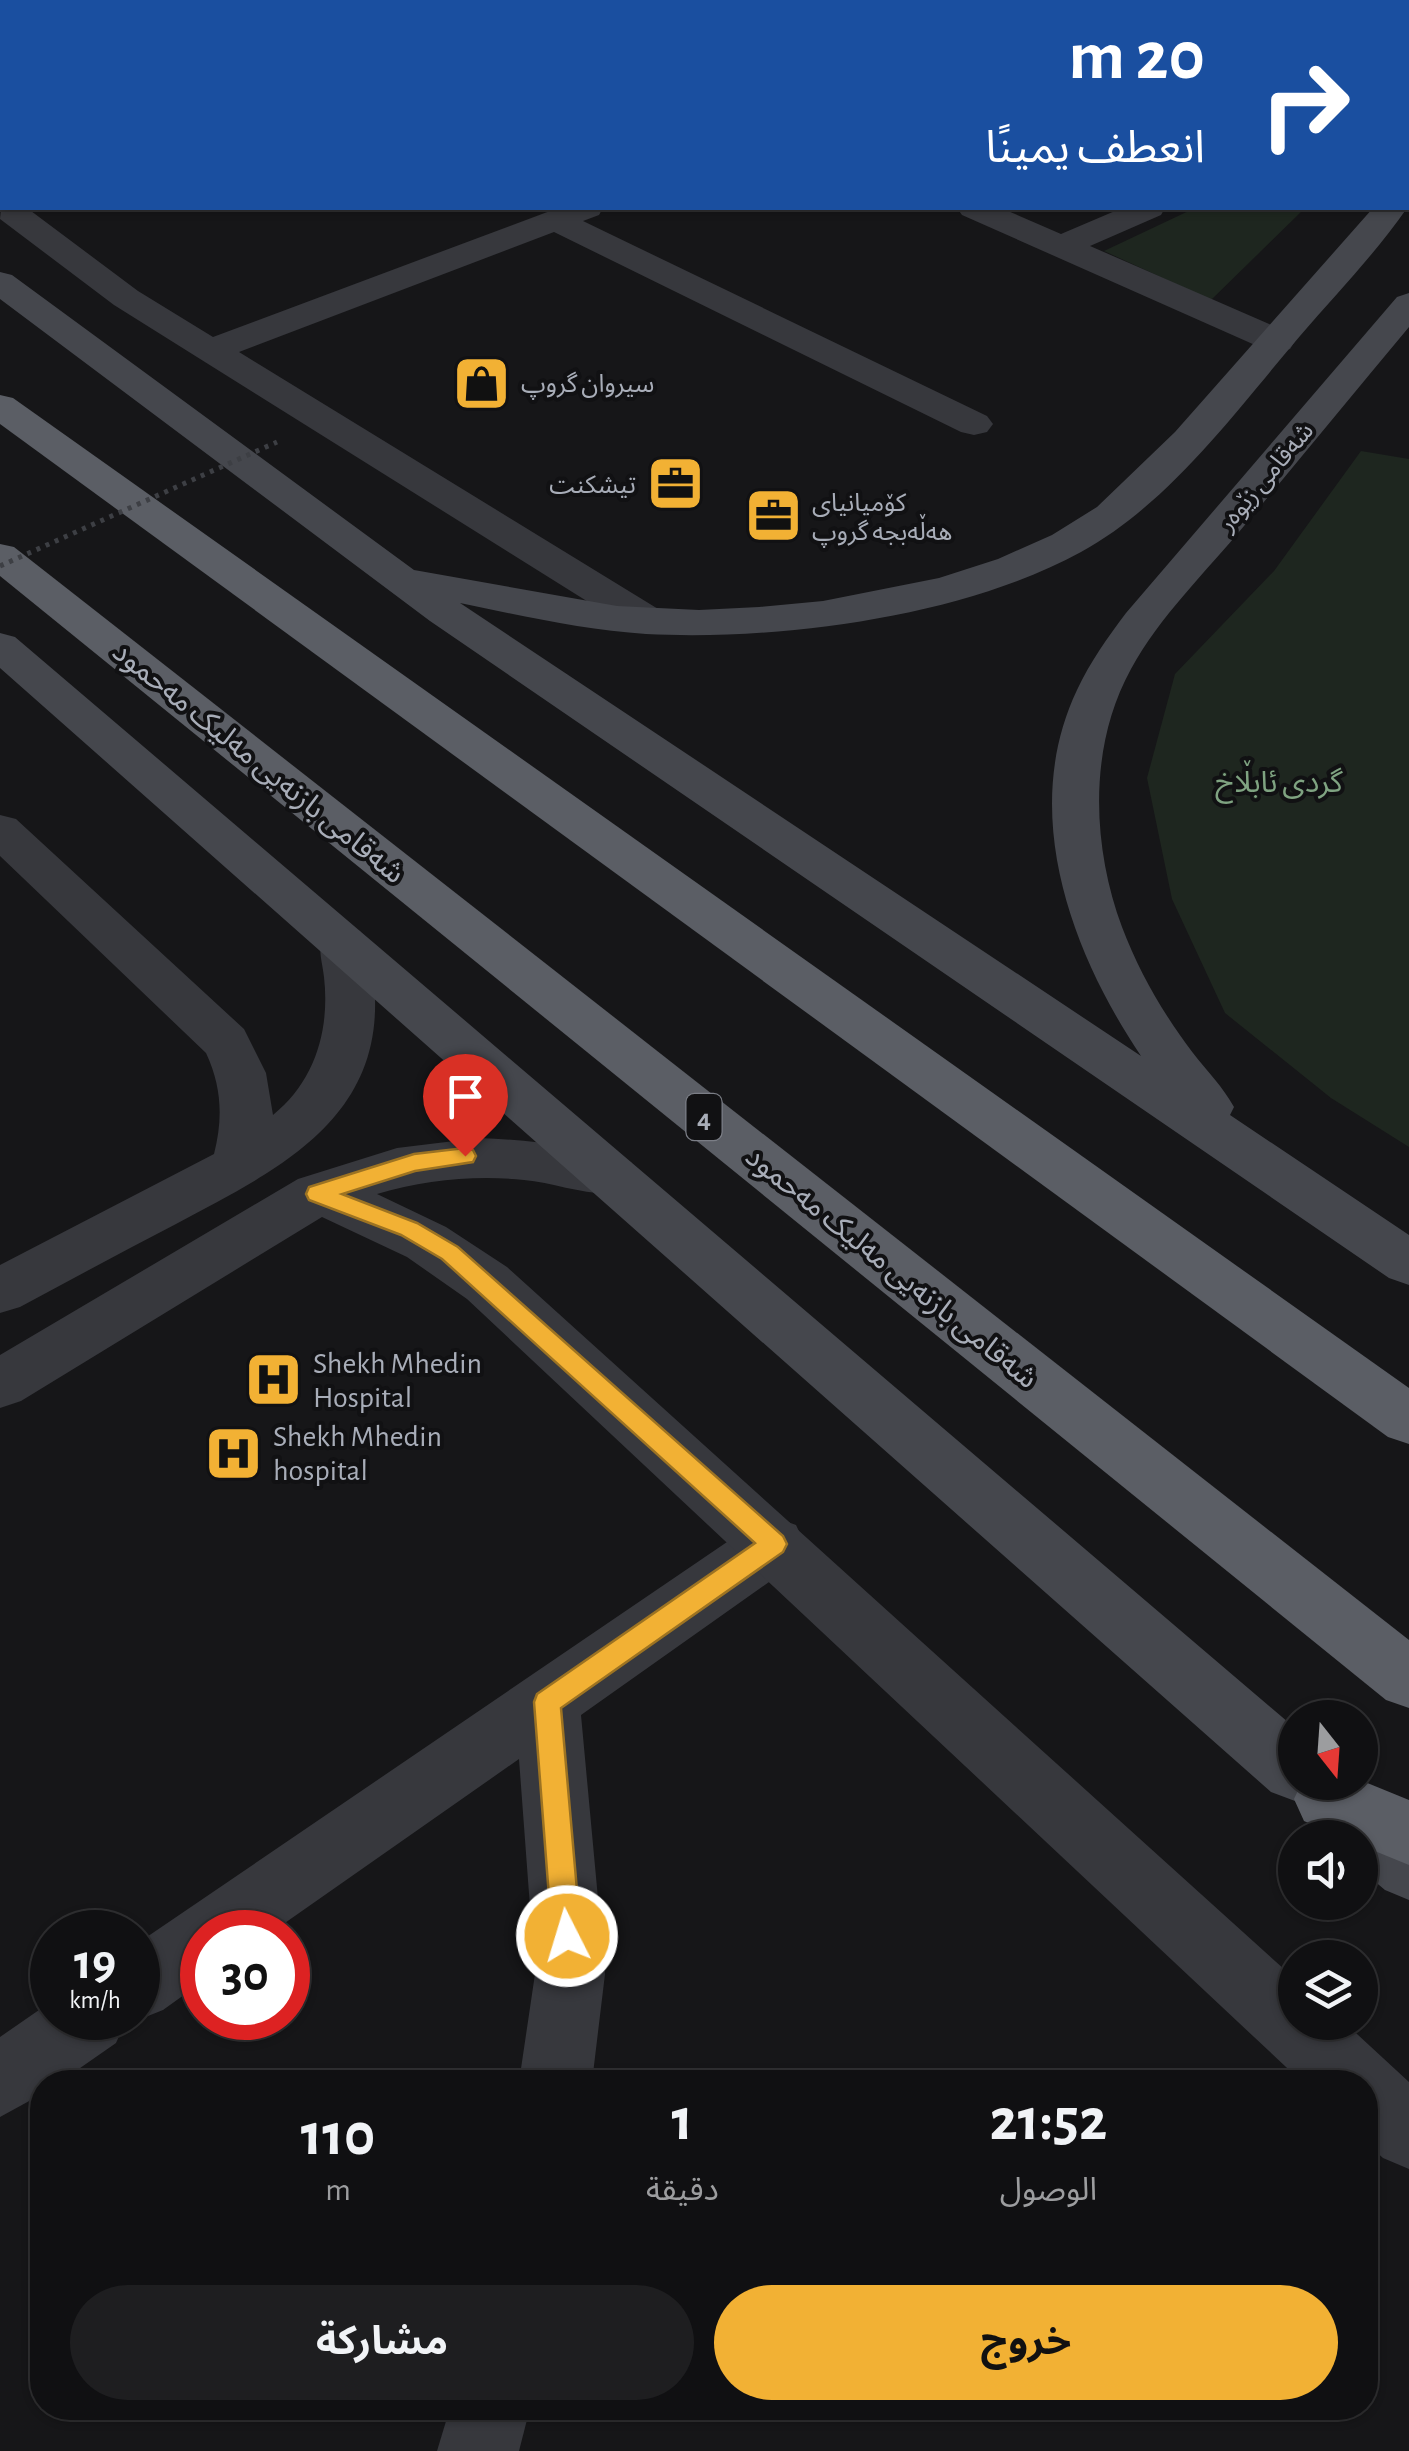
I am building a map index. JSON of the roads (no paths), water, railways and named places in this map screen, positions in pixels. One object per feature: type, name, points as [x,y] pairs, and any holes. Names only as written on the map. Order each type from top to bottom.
[{"type":"highway","points":[[0,406],[1409,1420]]},
{"type":"highway","name":"شەقامی بازنەیی مەلیک مەحمود","points":[[0,556],[1409,1679]]},
{"type":"highway","points":[[1343,1800],[1409,1833]]},
{"type":"main road","points":[[402,579],[590,615],[719,622],[814,615],[899,600],[979,579],[1043,553],[1108,518],[1167,465],[1392,210]]},
{"type":"main road","points":[[0,282],[402,579],[1409,1262]]},
{"type":"main road","name":"شەقامی زێوەر","points":[[1253,1158],[1168,1062],[1112,967],[1080,877],[1074,792],[1088,716],[1122,648],[1409,304]]},
{"type":"main road","points":[[0,646],[1278,1755]]},
{"type":"main road","points":[[1330,1800],[1409,1867]]},
{"type":"street","points":[[978,210],[1276,341]]},
{"type":"street","points":[[1060,247],[1144,210]]},
{"type":"street","points":[[6,211],[126,298],[648,621]]},
{"type":"street","points":[[211,350],[571,214],[974,424]]},
{"type":"street","points":[[0,830],[226,1042],[239,1064],[250,1113],[238,1166]]},
{"type":"street","points":[[0,1290],[273,1147],[302,1124],[340,1070],[351,1004],[343,943]]},
{"type":"street","points":[[0,1384],[317,1194],[414,1162],[465,1156],[564,1163],[612,1176]]},
{"type":"street","points":[[317,1194],[409,1229],[450,1253],[774,1544],[1342,2070]]},
{"type":"street","points":[[246,1910],[774,1544]]},
{"type":"street","points":[[547,1702],[570,1974],[558,2070]]},
{"type":"street","points":[[0,2080],[58,2040]]},
{"type":"street","points":[[1378,2104],[1409,2132]]},
{"type":"street","points":[[478,2451],[487,2420]]},
{"type":"place","name":"سیروان گروپ","points":[[482,383]]},
{"type":"place","name":"تيشكنت","points":[[675,484]]},
{"type":"place","name":"کۆمپانیای ھەڵەبجە گروپ","points":[[773,516]]},
{"type":"place","name":"Shekh Mhedin Hospital","points":[[274,1380]]},
{"type":"place","name":"Shekh Mhedin hospital","points":[[234,1453]]},
{"type":"park label","name":"گردی ئابڵاخ","points":[[1279,782]]}]
